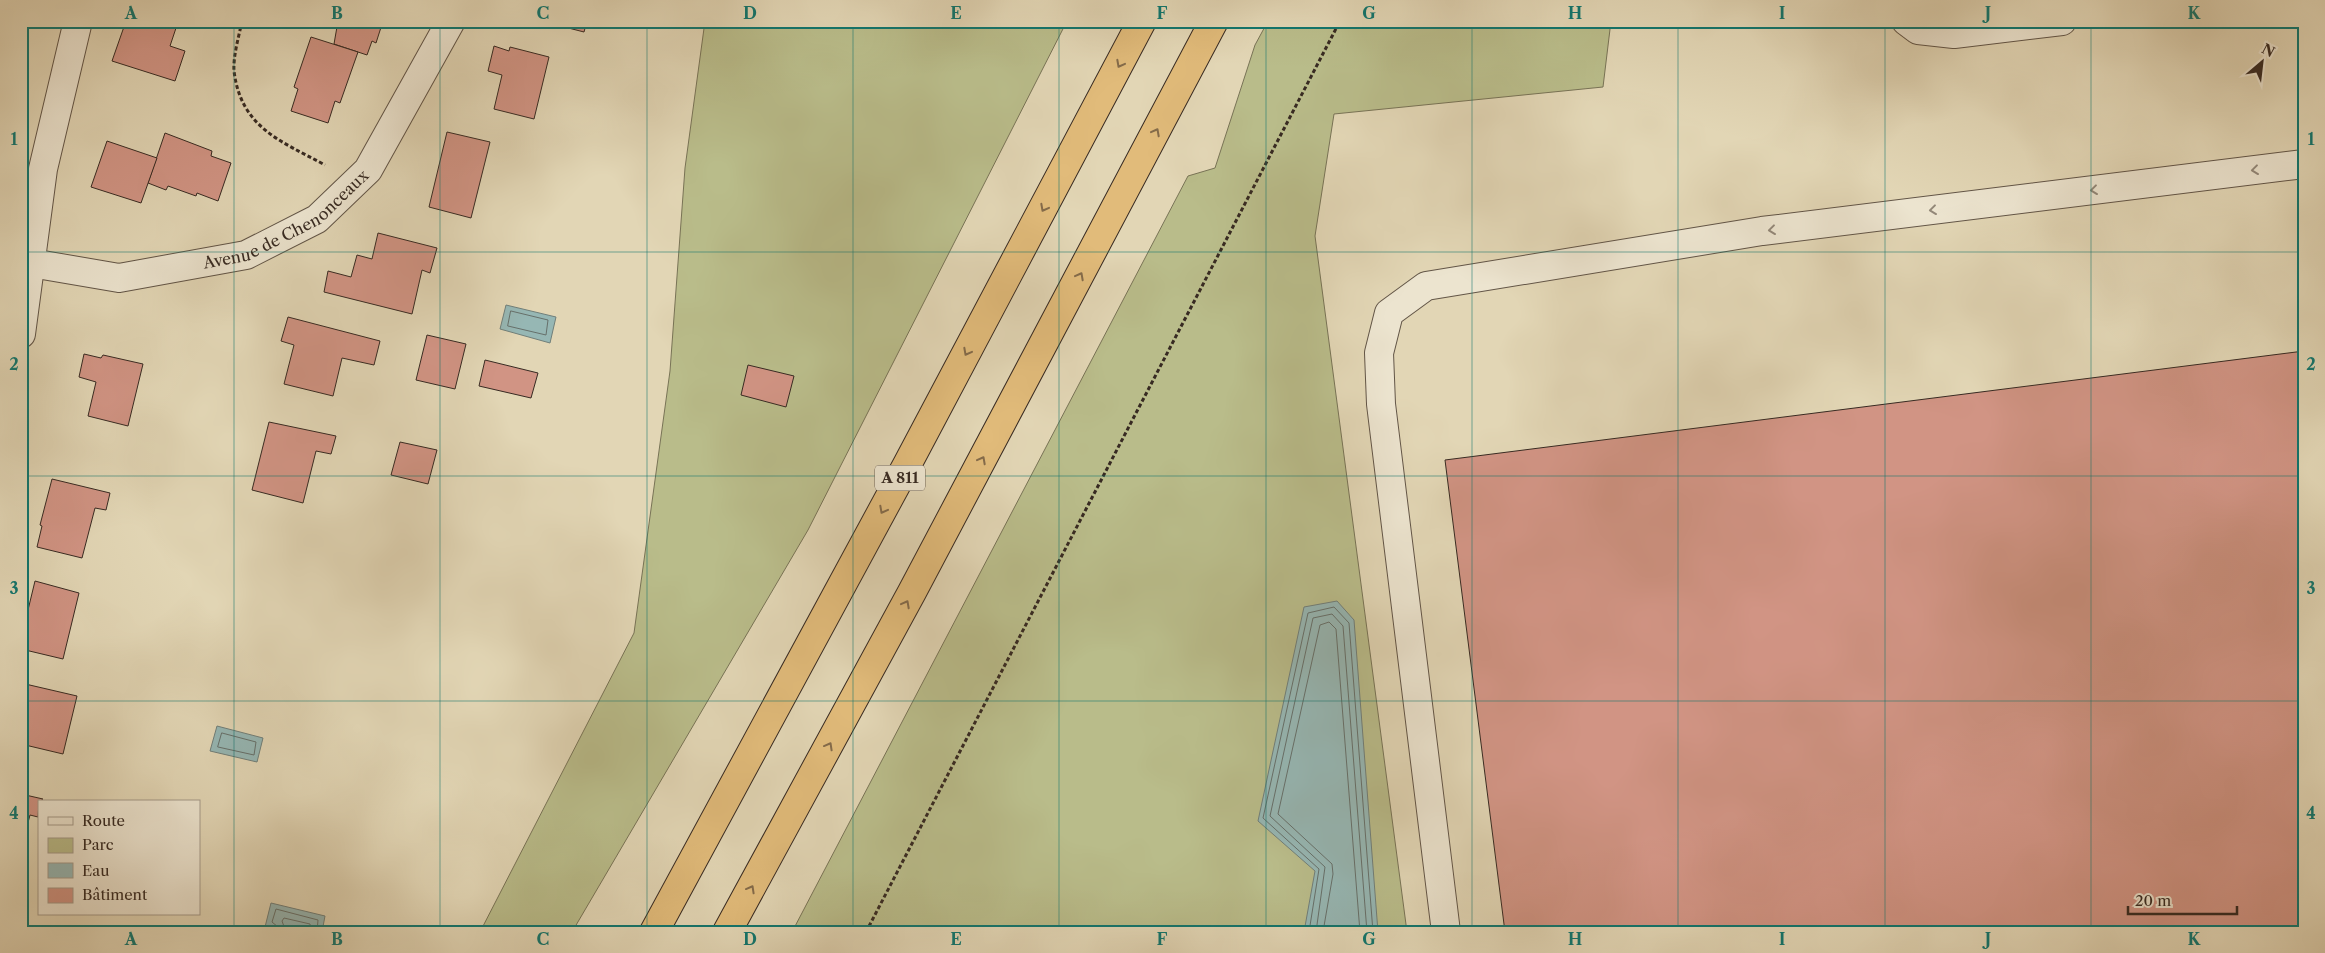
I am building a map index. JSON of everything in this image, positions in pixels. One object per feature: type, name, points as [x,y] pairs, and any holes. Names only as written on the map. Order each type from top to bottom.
[{"type":"highway","name":"A 811","points":[[654,932],[908,463],[1142,21]]},
{"type":"highway","points":[[727,932],[917,583],[1214,21]]},
{"type":"street","points":[[21,334],[43,169],[78,21]]},
{"type":"street","name":"Avenue de Chenonceaux","points":[[31,263],[119,278],[246,255],[317,220],[368,170],[451,21]]},
{"type":"street","points":[[1906,21],[1918,30],[1954,34],[2062,21]]},
{"type":"street","points":[[1446,932],[1381,404],[1379,353],[1390,313],[1426,286],[1705,240],[1762,231],[2304,164]]},
{"type":"path","points":[[242,21],[234,70],[244,107],[266,132],[355,182]]},
{"type":"path","points":[[866,932],[1340,21]]},
{"type":"green space","points":[[705,21],[1067,21],[808,530],[572,932],[480,932],[634,633],[670,371],[685,168]]},
{"type":"green space","points":[[1268,21],[1611,21],[1603,87],[1334,114],[1315,236],[1407,932],[792,932],[1188,176],[1215,168],[1255,45]]},
{"type":"water","points":[[506,305],[556,317],[550,343],[500,329]]},
{"type":"water","points":[[1337,601],[1354,620],[1378,932],[1304,932],[1315,871],[1258,821],[1304,607]]},
{"type":"water","points":[[217,726],[263,738],[257,762],[210,751]]},
{"type":"water","points":[[271,903],[325,916],[322,932],[283,932],[265,927]]},
{"type":"building","points":[[126,21],[164,21],[177,25],[170,46],[185,51],[175,81],[112,61]]},
{"type":"building","points":[[338,21],[383,21],[376,43],[372,41],[367,55],[334,44]]},
{"type":"building","points":[[541,21],[587,21],[584,32]]},
{"type":"building","points":[[311,37],[358,52],[340,103],[335,101],[328,123],[291,111],[298,89],[294,87]]},
{"type":"building","points":[[494,46],[509,51],[510,47],[549,57],[534,119],[494,109],[502,75],[488,71]]},
{"type":"building","points":[[447,132],[490,142],[471,218],[429,207]]},
{"type":"building","points":[[165,133],[212,151],[211,156],[231,163],[218,201],[197,193],[196,196],[168,186],[166,190],[148,183]]},
{"type":"building","points":[[107,141],[157,158],[141,203],[91,187]]},
{"type":"building","points":[[378,233],[437,248],[430,273],[422,270],[412,314],[324,292],[328,271],[351,277],[357,255],[372,259]]},
{"type":"building","points":[[288,317],[380,341],[374,365],[342,358],[333,396],[284,384],[294,345],[281,341]]},
{"type":"building","points":[[427,335],[466,344],[455,389],[416,380]]},
{"type":"building","points":[[2304,351],[2304,932],[1505,932],[1445,460]]},
{"type":"building","points":[[84,354],[101,358],[103,355],[143,364],[128,426],[88,416],[96,382],[79,377]]},
{"type":"building","points":[[485,360],[538,373],[531,398],[479,386]]},
{"type":"building","points":[[748,365],[794,376],[786,407],[741,395]]},
{"type":"building","points":[[269,422],[336,436],[331,454],[316,451],[303,503],[252,490]]},
{"type":"building","points":[[400,442],[437,450],[428,484],[391,475]]},
{"type":"building","points":[[52,479],[110,493],[106,510],[95,508],[82,558],[37,547],[42,526],[40,525]]},
{"type":"building","points":[[35,581],[79,593],[63,659],[21,649],[21,639]]},
{"type":"building","points":[[21,683],[77,696],[63,754],[21,744]]},
{"type":"building","points":[[21,794],[43,799],[38,800],[38,817],[30,815],[21,849]]}]
